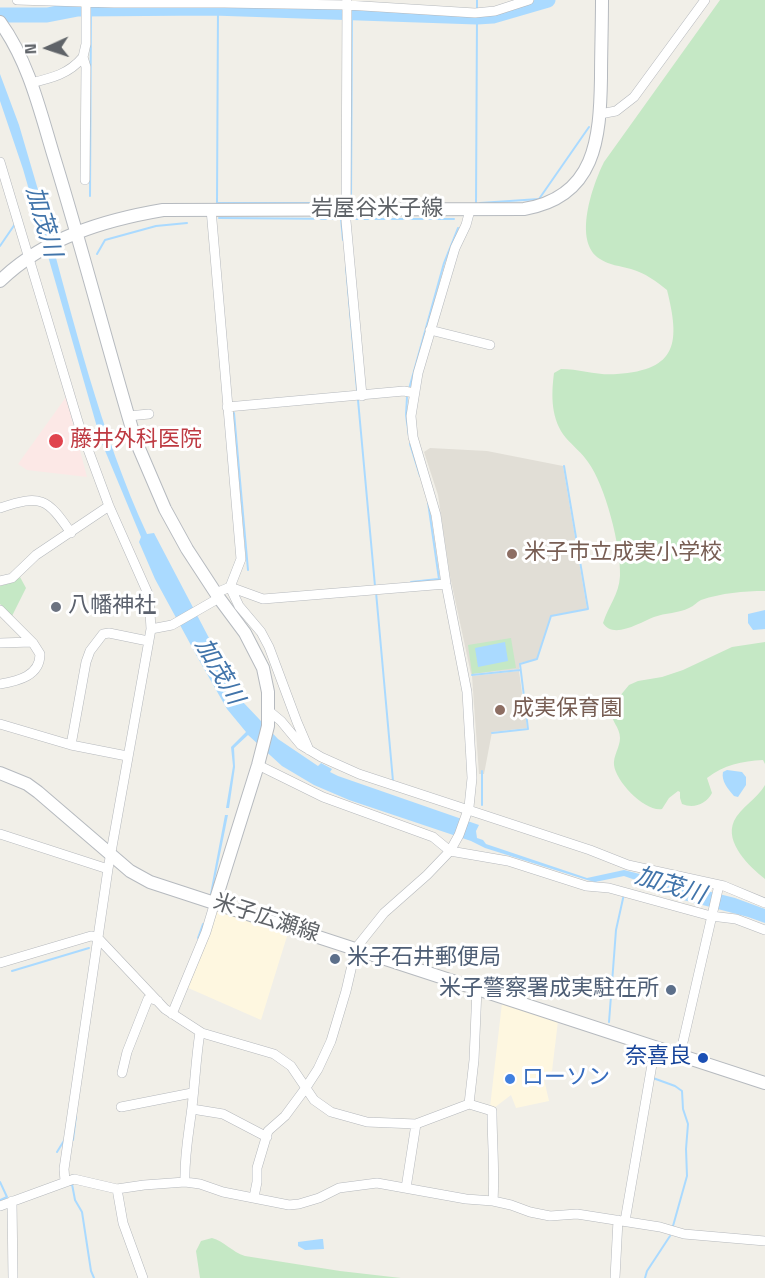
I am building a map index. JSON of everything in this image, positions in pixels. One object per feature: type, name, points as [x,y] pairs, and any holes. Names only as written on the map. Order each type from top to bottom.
[{"type":"main road","name":"岩屋谷米子線","points":[[0,281],[32,255],[71,235],[126,216],[163,210],[470,210],[541,206],[557,199],[573,186],[589,164],[597,141],[600,114],[602,0]]},
{"type":"main road","points":[[2,24],[17,49],[31,82],[71,235],[149,476],[215,598],[245,633],[263,668],[268,692],[268,726],[215,902]]},
{"type":"main road","name":"米子広瀬線","points":[[0,773],[27,784],[130,871],[150,882],[765,1083]]},
{"type":"street","points":[[17,0],[86,5],[347,7],[475,13],[530,0]]},
{"type":"street","points":[[600,114],[616,111],[634,97],[705,0]]},
{"type":"street","points":[[31,82],[56,77],[74,68],[82,57],[86,44],[86,5]]},
{"type":"street","points":[[347,7],[346,210],[362,396]]},
{"type":"street","points":[[82,57],[86,67],[85,180]]},
{"type":"street","points":[[0,162],[32,255],[79,425],[109,506],[149,596],[151,628],[97,937],[64,1169],[65,1181]]},
{"type":"street","points":[[151,628],[172,625],[230,587],[241,559],[211,209]]},
{"type":"street","points":[[254,1197],[257,1168],[270,1128],[285,1116],[305,1089],[318,1069],[331,1041],[356,948],[384,913],[450,851],[467,816],[472,778],[467,692],[446,584],[436,514],[413,437],[411,416],[414,393],[430,330],[455,248],[470,210]]},
{"type":"street","points":[[430,330],[490,345]]},
{"type":"street","points":[[227,407],[414,393]]},
{"type":"street","points":[[128,416],[149,414]]},
{"type":"street","points":[[0,508],[24,500],[44,502],[57,512],[71,533]]},
{"type":"street","points":[[0,581],[12,578],[36,555],[109,506]]},
{"type":"street","points":[[230,587],[263,599],[446,584]]},
{"type":"street","points":[[230,587],[239,606],[261,632],[269,647],[309,750]]},
{"type":"street","points":[[0,610],[32,642],[40,654],[35,670],[17,681],[0,684]]},
{"type":"street","points":[[71,745],[86,662],[97,640],[103,634],[109,633],[148,641]]},
{"type":"street","points":[[0,643],[32,642]]},
{"type":"street","points":[[269,711],[281,721],[301,745],[309,750],[359,774],[467,816],[590,850],[628,865],[719,885],[765,903]]},
{"type":"street","points":[[0,724],[71,745],[127,756]]},
{"type":"street","points":[[259,761],[323,797],[433,837],[450,851],[508,861],[586,886],[609,888],[736,919],[765,930]]},
{"type":"street","points":[[0,834],[108,869]]},
{"type":"street","points":[[680,1056],[719,885]]},
{"type":"street","points":[[172,1014],[206,932],[215,902]]},
{"type":"street","points":[[0,963],[91,936],[97,937],[165,1009],[200,1032],[274,1054],[291,1066],[305,1089],[322,1107],[348,1118],[380,1124],[416,1124],[469,1104],[492,1111],[493,1201]]},
{"type":"street","points":[[469,1104],[474,1060],[477,988]]},
{"type":"street","points":[[122,1073],[127,1052],[148,999],[158,1001]]},
{"type":"street","points":[[185,1182],[185,1159],[200,1032]]},
{"type":"street","points":[[615,1278],[622,1221],[655,1047]]},
{"type":"street","points":[[122,1107],[192,1093]]},
{"type":"street","points":[[192,1109],[223,1114],[267,1137]]},
{"type":"street","points":[[406,1188],[416,1124]]},
{"type":"street","points":[[0,1206],[74,1179],[117,1190],[144,1185],[185,1182],[200,1184],[223,1192],[289,1204],[299,1204],[319,1198],[339,1188],[377,1183],[466,1199],[493,1201],[550,1216],[577,1214],[684,1234],[765,1241]]},
{"type":"street","points":[[117,1190],[123,1222],[143,1278]]},
{"type":"street","points":[[12,1201],[13,1278]]},
{"type":"shaded area","name":"藤井外科医院","points":[[66,397],[87,477],[27,470],[18,464]]},
{"type":"shaded area","name":"米子市立成実小学校","points":[[430,448],[487,451],[563,466],[587,609],[551,616],[537,659],[520,663],[519,669],[471,674],[450,576],[438,495],[424,452]]},
{"type":"shaded area","name":"成実保育園","points":[[519,671],[527,728],[492,732],[484,774],[479,774],[472,676]]},
{"type":"shaded area","points":[[214,908],[288,933],[261,1020],[186,987]]},
{"type":"shaded area","points":[[502,1003],[558,1021],[552,1071],[543,1075],[549,1101],[516,1108],[511,1095],[494,1108],[490,1107]]},
{"type":"green space","points":[[720,0],[765,0],[765,591],[733,593],[701,600],[685,610],[654,617],[620,630],[613,630],[603,623],[616,595],[620,576],[615,533],[606,500],[594,472],[586,459],[566,438],[557,423],[552,390],[554,373],[561,369],[610,374],[637,371],[663,359],[670,350],[673,324],[667,290],[641,273],[600,259],[592,251],[587,240],[587,212],[604,162]]},
{"type":"green space","points":[[20,577],[26,588],[12,616],[0,604],[0,586]]},
{"type":"green space","points":[[511,638],[516,668],[472,674],[468,645]]},
{"type":"green space","points":[[765,642],[765,764],[763,760],[741,763],[713,774],[707,778],[712,793],[706,800],[691,806],[682,804],[678,791],[669,798],[662,809],[648,806],[632,795],[620,779],[614,765],[620,738],[610,708],[629,685],[683,670],[732,647]]},
{"type":"green space","points":[[765,785],[765,879],[740,854],[735,846],[732,829],[737,816]]},
{"type":"green space","points":[[212,1238],[245,1256],[401,1278],[200,1278],[196,1251],[201,1241]]},
{"type":"water","name":"加茂川","points":[[0,74],[19,125],[41,200],[48,209],[44,214],[77,336],[115,456],[130,495],[147,534],[154,533],[242,701],[278,739],[318,766],[321,763],[332,769],[330,772],[338,776],[479,825],[476,831],[477,838],[486,844],[587,878],[624,870],[735,898],[765,909],[765,923],[676,898],[664,890],[624,876],[595,882],[587,880],[485,848],[471,841],[349,800],[314,785],[282,766],[248,735],[234,748],[235,767],[229,808],[226,808],[233,766],[231,747],[246,732],[227,709],[155,579],[139,542],[141,537],[101,441],[23,169],[0,101]]},
{"type":"water","points":[[765,610],[765,629],[753,630],[748,623],[748,614]]},
{"type":"water","points":[[505,642],[508,661],[478,667],[475,648]]},
{"type":"water","points":[[727,770],[742,772],[746,777],[746,785],[738,797],[734,796],[724,782],[723,772]]},
{"type":"water","points":[[225,815],[228,815],[212,894],[210,894]]},
{"type":"water","points":[[323,1239],[324,1249],[305,1250],[298,1246],[298,1242]]},
{"type":"waterway","points":[[477,0],[477,9]]},
{"type":"waterway","points":[[0,15],[47,15],[78,9],[213,8],[477,17],[493,16],[548,0]]},
{"type":"waterway","points":[[218,8],[217,203],[336,203]]},
{"type":"waterway","points":[[90,196],[91,9]]},
{"type":"waterway","points":[[352,12],[351,199],[357,204]]},
{"type":"waterway","points":[[476,204],[477,17]]},
{"type":"waterway","points":[[480,203],[539,199],[589,127]]},
{"type":"waterway","points":[[219,218],[341,219],[343,240]]},
{"type":"waterway","points":[[349,219],[454,219]]},
{"type":"waterway","points":[[97,254],[105,240],[156,226],[187,223]]},
{"type":"waterway","name":"加茂川","points":[[0,246],[15,224]]},
{"type":"waterway","points":[[409,389],[444,263],[458,228]]},
{"type":"waterway","points":[[346,267],[357,390]]},
{"type":"waterway","points":[[407,397],[406,415],[409,436]]},
{"type":"waterway","points":[[358,400],[375,586]]},
{"type":"waterway","points":[[234,413],[248,570]]},
{"type":"waterway","points":[[410,444],[420,476]]},
{"type":"waterway","points":[[492,733],[528,729],[520,664],[537,659],[551,616],[588,609],[564,466]]},
{"type":"waterway","points":[[428,502],[439,579]]},
{"type":"waterway","points":[[411,582],[438,579]]},
{"type":"waterway","points":[[376,592],[393,781]]},
{"type":"waterway","points":[[472,675],[520,670]]},
{"type":"waterway","points":[[482,771],[482,805]]},
{"type":"waterway","name":"加茂川","points":[[609,1022],[616,930],[624,894]]},
{"type":"waterway","points":[[198,938],[203,924]]},
{"type":"waterway","points":[[12,971],[89,948]]},
{"type":"waterway","points":[[653,1078],[682,1091],[683,1109],[688,1124],[687,1176],[673,1226]]},
{"type":"waterway","points":[[73,1140],[76,1116]]},
{"type":"waterway","points":[[57,1152],[65,1139]]},
{"type":"waterway","points":[[0,1182],[7,1197],[0,1200]]},
{"type":"waterway","points":[[70,1185],[72,1184],[75,1200],[82,1212],[94,1278]]},
{"type":"waterway","points":[[645,1278],[647,1271],[670,1236]]},
{"type":"place","name":"藤井外科医院","points":[[56,441]]},
{"type":"place","name":"米子市立成実小学校","points":[[512,554]]},
{"type":"place","name":"八幡神社","points":[[56,607]]},
{"type":"place","name":"成実保育園","points":[[500,710]]},
{"type":"place","name":"米子石井郵便局","points":[[335,959]]},
{"type":"place","name":"米子警察署成実駐在所","points":[[671,990]]},
{"type":"place","name":"奈喜良","points":[[703,1058]]},
{"type":"place","name":"ローソン","points":[[510,1079]]}]
